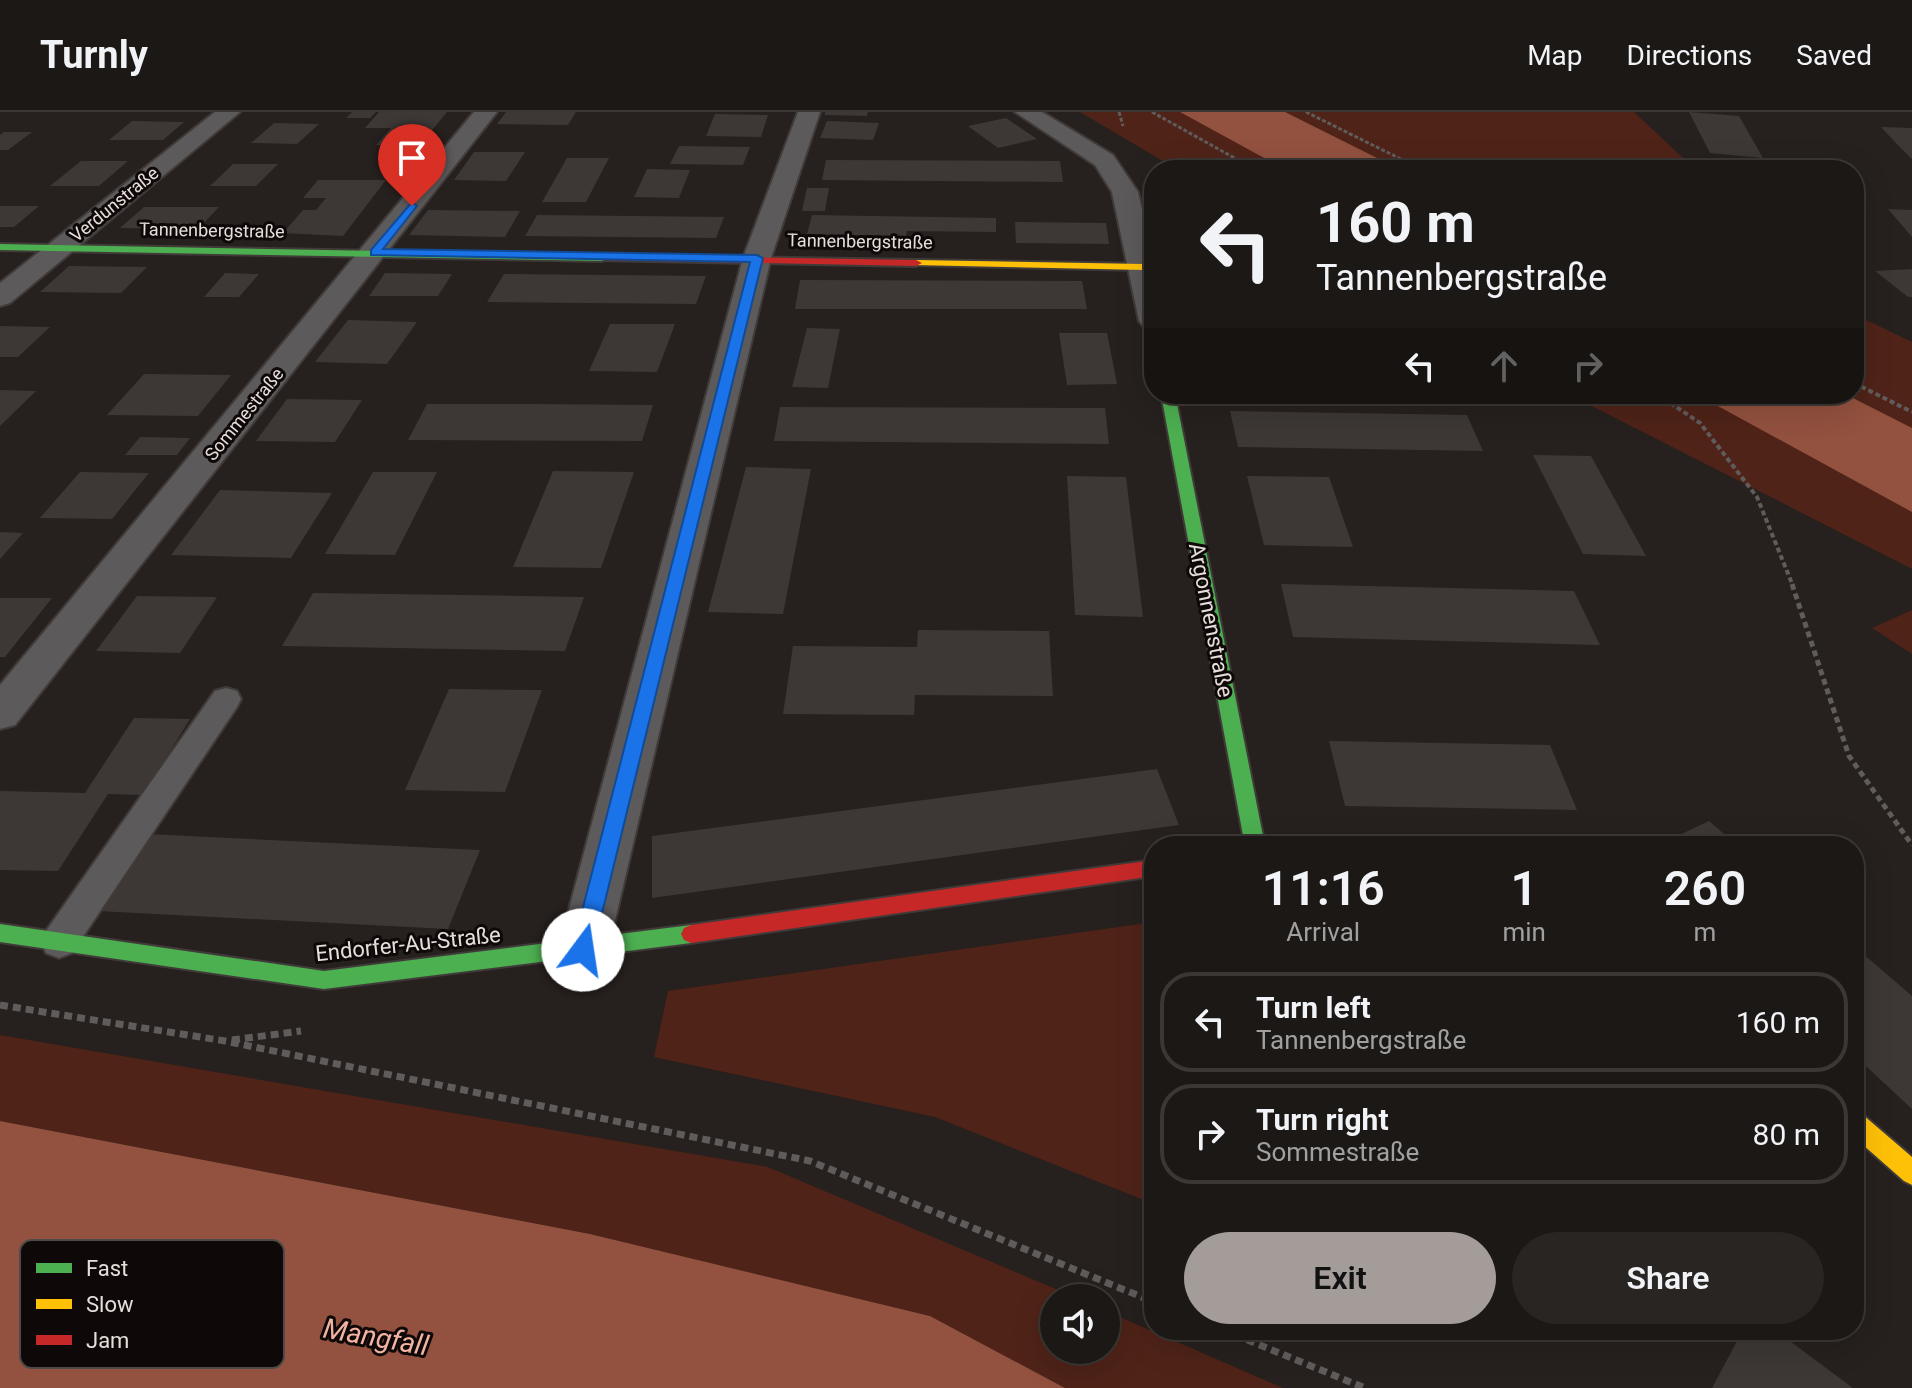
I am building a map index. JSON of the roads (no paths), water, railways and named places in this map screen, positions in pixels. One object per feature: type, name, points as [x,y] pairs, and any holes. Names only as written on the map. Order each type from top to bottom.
[{"type":"street","name":"Verdunstraße","points":[[0,297],[229,112]]},
{"type":"street","name":"Sommestraße","points":[[0,714],[486,112]]},
{"type":"street","points":[[583,950],[757,258],[809,112]]},
{"type":"street","points":[[1026,112],[1104,160],[1125,192],[1144,267]]},
{"type":"street","name":"Tannenbergstraße","points":[[0,247],[1144,267]]},
{"type":"street","name":"Argonnenstraße","points":[[1170,404],[1253,836]]},
{"type":"street","name":"Endorfer-Au-Straße","points":[[0,933],[324,980],[583,950],[1144,869]]},
{"type":"street","points":[[1864,1131],[1912,1173]]},
{"type":"lane","points":[[59,942],[226,699]]},
{"type":"water","points":[[1180,112],[1285,112],[1381,160],[1268,160]]},
{"type":"water","points":[[1714,404],[1864,404],[1912,428],[1912,512]]},
{"type":"water","name":"Mangfall","points":[[0,1121],[590,1234],[930,1316],[1065,1388],[0,1388]]}]
